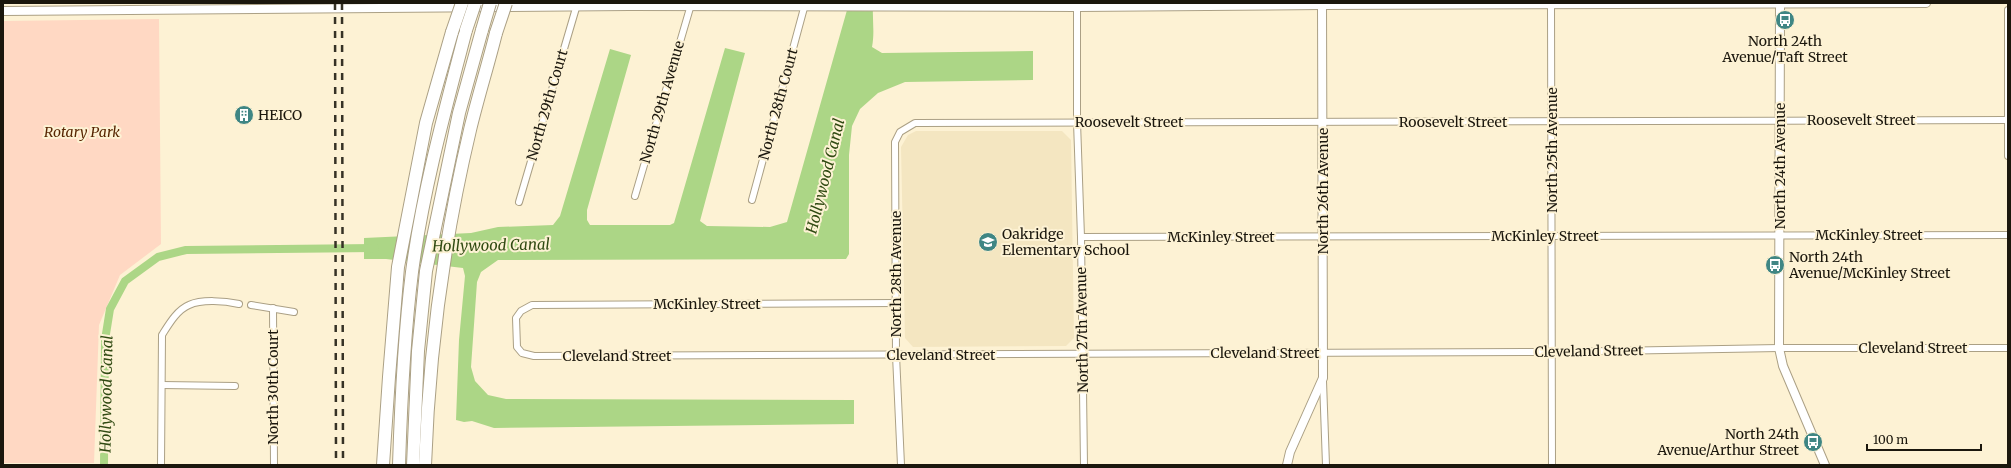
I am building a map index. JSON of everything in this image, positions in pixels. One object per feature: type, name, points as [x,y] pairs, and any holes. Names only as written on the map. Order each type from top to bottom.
[{"type":"highway","points":[[383,465],[388,377],[398,267],[426,123],[452,32],[462,3]]},
{"type":"highway","points":[[399,465],[402,390],[413,271],[420,228],[438,136],[466,30],[475,3]]},
{"type":"highway","points":[[413,465],[418,352],[426,271],[434,226],[459,113],[490,3]]},
{"type":"highway","points":[[425,465],[430,380],[442,272],[470,130],[496,33],[506,3]]},
{"type":"street","name":"North 24th Avenue","points":[[1780,3],[1779,348],[1783,366],[1825,465]]},
{"type":"street","points":[[3,11],[422,5],[576,8],[619,5],[690,8],[804,8],[846,6],[1926,3]]},
{"type":"street","name":"North 26th Avenue","points":[[1322,4],[1322,353],[1326,465]]},
{"type":"street","name":"North 25th Avenue","points":[[1551,4],[1552,465]]},
{"type":"street","name":"North 27th Avenue","points":[[1077,5],[1077,122],[1081,237],[1084,465]]},
{"type":"street","name":"North 29th Court","points":[[519,202],[576,8]]},
{"type":"street","name":"North 29th Avenue","points":[[634,196],[690,8]]},
{"type":"street","name":"North 28th Court","points":[[752,200],[804,8]]},
{"type":"street","points":[[2008,10],[2008,156]]},
{"type":"street","name":"Roosevelt Street","points":[[900,132],[915,123],[2008,120]]},
{"type":"street","name":"North 28th Avenue","points":[[900,132],[895,142],[896,355],[901,465]]},
{"type":"street","name":"McKinley Street","points":[[1081,237],[1323,238],[2008,235]]},
{"type":"street","points":[[161,465],[162,335],[173,318],[189,305],[218,301],[239,304]]},
{"type":"street","name":"McKinley Street","points":[[522,353],[517,347],[516,318],[520,311],[532,305],[896,303]]},
{"type":"street","points":[[251,305],[294,312]]},
{"type":"street","name":"North 30th Court","points":[[273,308],[274,465]]},
{"type":"street","name":"Cleveland Street","points":[[522,353],[534,356],[896,355],[1552,352],[1779,348],[2008,348]]},
{"type":"street","name":"North 26th Avenue","points":[[1287,465],[1290,452],[1323,378]]},
{"type":"street","points":[[162,385],[235,386]]},
{"type":"shaded area","name":"Oakridge Elementary School","points":[[916,131],[1062,131],[1071,140],[1074,338],[1066,346],[913,347],[905,338],[901,147],[908,135]]},
{"type":"green space","name":"Rotary Park","points":[[159,19],[161,244],[120,275],[99,325],[94,463],[3,463],[3,21]]},
{"type":"water","points":[[849,3],[873,3],[872,47],[882,53],[1033,51],[1033,80],[905,82],[878,93],[860,109],[852,126],[849,155],[849,254],[846,259],[498,260],[481,272],[477,282],[471,367],[475,381],[488,395],[506,399],[854,400],[854,424],[494,428],[472,421],[464,422],[456,420],[459,340],[465,276],[463,268],[386,259],[364,259],[364,238],[471,233],[498,227],[553,225],[560,216],[610,49],[631,55],[587,210],[587,220],[590,225],[670,225],[674,223],[725,48],[745,53],[700,221],[707,226],[770,227],[787,222]]},
{"type":"waterway","name":"Hollywood Canal","points":[[104,465],[105,340],[110,309],[125,281],[158,257],[186,250],[375,248]]},
{"type":"railway","points":[[335,3],[336,465]]},
{"type":"railway","points":[[342,3],[343,465]]},
{"type":"place","name":"North 24th Avenue/Taft Street","points":[[1785,20]]},
{"type":"place","name":"HEICO","points":[[244,115]]},
{"type":"place","name":"Oakridge Elementary School","points":[[988,242]]},
{"type":"place","name":"North 24th Avenue/McKinley Street","points":[[1775,265]]},
{"type":"place","name":"North 24th Avenue/Arthur Street","points":[[1813,442]]}]
